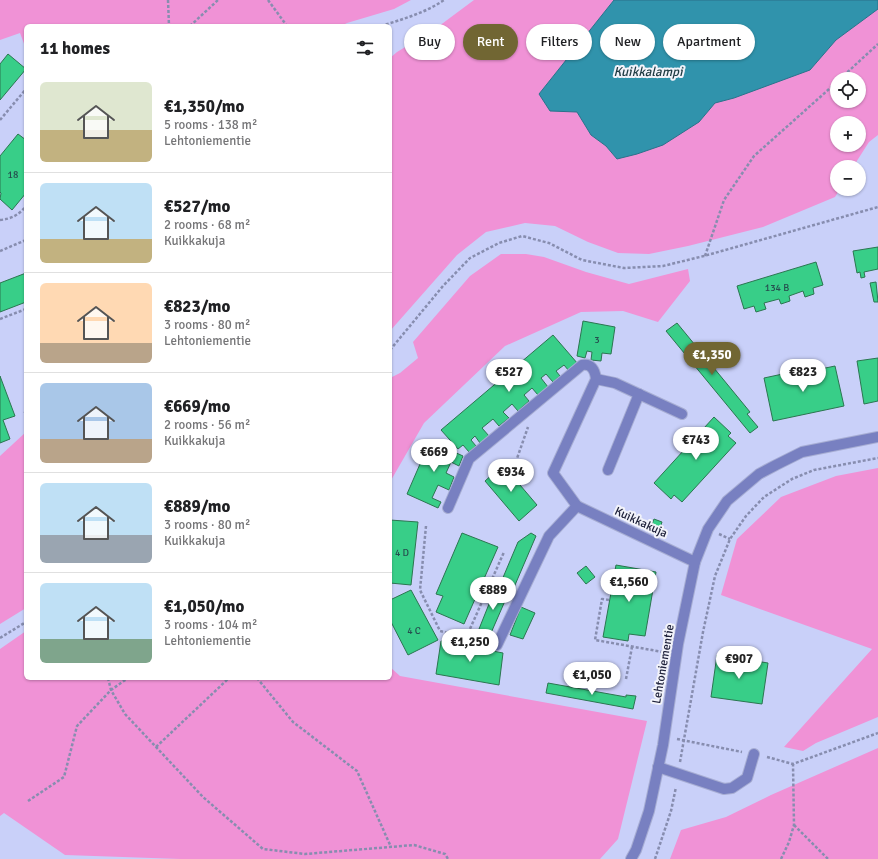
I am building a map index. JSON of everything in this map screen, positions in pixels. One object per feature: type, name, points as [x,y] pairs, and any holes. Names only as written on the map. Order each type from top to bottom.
[{"type":"street","points":[[448,508],[470,459],[582,365],[586,364],[592,367],[595,372],[596,379],[553,473],[577,506],[549,536],[497,645]]},
{"type":"street","points":[[596,379],[615,383],[682,414]]},
{"type":"street","points":[[608,470],[639,394]]},
{"type":"street","name":"Lehtoniementie","points":[[631,859],[636,850],[649,811],[663,745],[678,644],[695,562],[708,529],[727,501],[760,474],[783,461],[802,452],[878,437]]},
{"type":"street","name":"Kuikkakuja","points":[[577,506],[695,562]]},
{"type":"street","points":[[658,767],[724,789],[732,788],[747,778],[754,754]]},
{"type":"path","points":[[168,0],[169,24]]},
{"type":"path","points":[[192,24],[218,0]]},
{"type":"path","points":[[268,0],[286,24]]},
{"type":"path","points":[[388,24],[436,6],[444,0]]},
{"type":"path","points":[[848,72],[878,44]]},
{"type":"path","points":[[704,256],[724,200],[754,156],[830,88]]},
{"type":"path","points":[[0,120],[24,91]]},
{"type":"path","points":[[392,348],[443,286],[470,258],[500,243],[522,236],[549,243],[582,260],[624,268],[663,266],[704,256],[878,207]]},
{"type":"path","points":[[0,220],[8,220],[24,208]]},
{"type":"path","points":[[0,251],[24,241]]},
{"type":"path","points":[[0,319],[24,310]]},
{"type":"path","points":[[514,467],[529,424]]},
{"type":"path","points":[[655,859],[671,810],[714,576],[730,540],[746,516],[764,497],[792,479],[814,470],[878,458]]},
{"type":"path","points":[[426,526],[420,590],[440,632],[497,645]]},
{"type":"path","points":[[466,638],[504,552]]},
{"type":"path","points":[[610,600],[602,599],[595,640],[664,652]]},
{"type":"path","points":[[0,638],[24,623]]},
{"type":"path","points":[[626,679],[632,646]]},
{"type":"path","points":[[108,680],[110,690],[125,714],[203,797],[263,849],[305,854],[414,845],[445,854],[448,859]]},
{"type":"path","points":[[28,801],[64,777],[77,726],[110,690],[125,680]]},
{"type":"path","points":[[156,747],[227,680]]},
{"type":"path","points":[[259,680],[293,722],[357,771],[391,847]]},
{"type":"path","points":[[684,740],[754,754],[793,764],[878,733]]},
{"type":"path","points":[[781,859],[789,842],[794,825],[793,764]]},
{"type":"path","points":[[794,825],[828,859]]},
{"type":"shaded area","points":[[0,0],[411,0],[394,9],[345,24],[24,24],[24,44],[20,33],[0,40]]},
{"type":"shaded area","points":[[474,0],[614,0],[592,28],[592,24],[526,24],[526,60],[566,60],[539,94],[550,111],[577,112],[591,135],[606,146],[617,159],[699,122],[715,103],[734,98],[810,70],[836,40],[878,9],[878,135],[869,142],[866,147],[866,116],[830,116],[830,152],[863,152],[857,160],[830,160],[830,196],[835,197],[763,227],[688,246],[649,254],[618,253],[588,242],[555,226],[525,223],[486,232],[457,255],[392,329],[392,56],[404,48],[404,60],[455,60],[455,24],[442,24]]},
{"type":"shaded area","points":[[501,254],[526,254],[544,257],[586,272],[629,284],[688,269],[690,281],[658,322],[623,311],[581,312],[505,346],[424,423],[392,479],[392,377],[400,373],[418,358],[413,342],[470,276]]},
{"type":"shaded area","points":[[24,434],[24,609],[0,624],[0,456]]},
{"type":"shaded area","points":[[878,468],[878,717],[816,743],[803,751],[784,747],[872,649],[721,595],[737,539],[781,497],[836,476]]},
{"type":"shaded area","points":[[24,632],[24,680],[392,680],[392,669],[400,676],[647,721],[618,839],[600,859],[181,859],[65,855],[4,813],[0,816],[0,649]]},
{"type":"shaded area","points":[[878,748],[878,859],[670,859],[681,830],[726,817],[771,795]]},
{"type":"water","name":"Kuikkalampi","points":[[614,0],[878,0],[878,9],[836,40],[810,70],[734,98],[715,103],[699,122],[663,145],[617,159],[606,146],[591,135],[577,112],[550,111],[539,94],[566,60],[592,60],[592,28]]},
{"type":"building","points":[[8,54],[24,67],[24,71],[0,100],[0,64]]},
{"type":"building","points":[[18,134],[24,138],[24,195],[12,210],[0,199],[0,156]]},
{"type":"building","points":[[878,247],[878,269],[864,272],[865,277],[861,278],[860,272],[857,273],[853,251]]},
{"type":"building","points":[[816,262],[823,285],[813,288],[814,294],[805,297],[803,291],[789,296],[790,301],[781,304],[779,299],[764,303],[766,309],[756,312],[754,306],[744,309],[737,286]]},
{"type":"building","points":[[24,274],[24,303],[0,312],[0,283]]},
{"type":"building","points":[[876,282],[878,302],[874,302],[870,283]]},
{"type":"building","points":[[583,321],[615,327],[611,354],[602,353],[601,361],[591,360],[592,352],[587,351],[585,358],[577,356]]},
{"type":"building","points":[[677,323],[750,412],[747,414],[758,427],[750,433],[666,331]]},
{"type":"building","points":[[553,335],[578,364],[569,371],[564,365],[556,371],[560,376],[553,382],[546,374],[541,378],[548,387],[538,395],[532,388],[524,395],[529,401],[518,411],[512,404],[503,412],[509,418],[499,426],[493,419],[482,428],[489,436],[480,443],[475,436],[471,440],[476,446],[469,452],[463,445],[458,449],[441,430]]},
{"type":"building","points":[[878,358],[878,401],[864,404],[857,361]]},
{"type":"building","points":[[835,366],[844,406],[773,421],[764,378],[792,372],[792,375]]},
{"type":"building","points":[[0,376],[15,416],[3,420],[10,439],[0,443]]},
{"type":"building","points":[[714,417],[731,433],[728,436],[736,443],[682,502],[674,495],[671,499],[654,483]]},
{"type":"building","points":[[430,441],[463,456],[459,466],[451,462],[446,473],[454,477],[449,490],[438,485],[432,498],[441,502],[438,508],[407,494]]},
{"type":"building","points":[[503,465],[537,505],[519,521],[485,481]]},
{"type":"building","points":[[654,519],[662,522],[660,528],[652,524]]},
{"type":"building","points":[[392,520],[418,522],[411,585],[392,583]]},
{"type":"building","points":[[462,533],[498,547],[464,624],[436,612],[443,596],[436,594]]},
{"type":"building","points":[[531,533],[536,536],[512,592],[499,587],[518,542]]},
{"type":"building","points":[[616,565],[656,572],[645,636],[629,634],[628,641],[603,637]]},
{"type":"building","points":[[586,566],[595,577],[586,584],[577,573]]},
{"type":"building","points":[[495,589],[508,594],[491,633],[479,629]]},
{"type":"building","points":[[411,590],[438,640],[408,655],[392,624],[392,599]]},
{"type":"building","points":[[521,607],[535,613],[523,639],[510,635]]},
{"type":"building","points":[[441,641],[503,653],[499,685],[436,674]]},
{"type":"building","points":[[717,655],[768,663],[762,704],[711,697]]},
{"type":"building","points":[[548,683],[626,697],[626,695],[636,696],[633,709],[546,693]]}]
